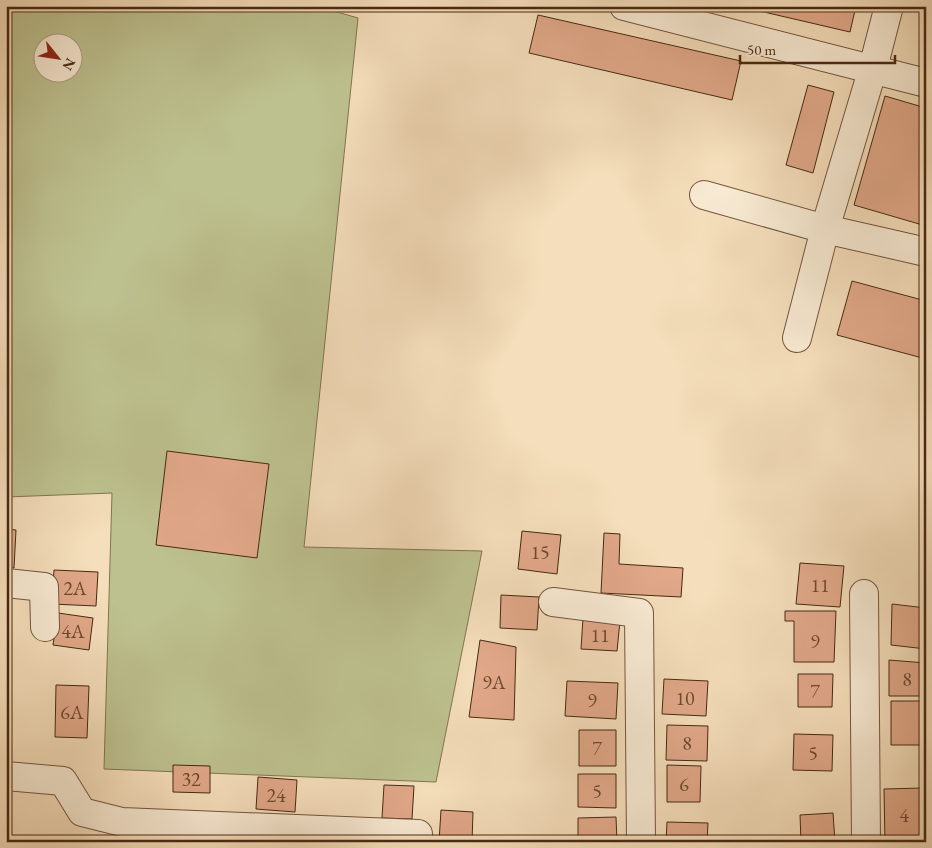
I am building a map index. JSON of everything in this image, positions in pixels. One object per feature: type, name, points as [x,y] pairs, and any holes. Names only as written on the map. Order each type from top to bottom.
[{"type":"street","points":[[624,6],[926,83]]},
{"type":"street","points":[[797,338],[825,228],[873,68],[889,6]]},
{"type":"street","points":[[704,195],[825,228],[926,252]]},
{"type":"street","points":[[6,583],[44,587],[45,627]]},
{"type":"street","points":[[864,594],[866,842]]},
{"type":"street","points":[[553,602],[639,613],[641,842]]},
{"type":"street","points":[[6,776],[63,781],[82,812],[122,822],[418,834]]},
{"type":"green space","points":[[6,6],[316,6],[358,18],[304,547],[482,551],[436,782],[104,769],[112,493],[6,497]]},
{"type":"building","points":[[738,6],[856,6],[850,32]]},
{"type":"building","points":[[538,15],[741,61],[732,100],[529,53]]},
{"type":"building","points":[[808,85],[834,92],[813,173],[786,165]]},
{"type":"building","points":[[885,96],[926,108],[926,226],[854,205]]},
{"type":"building","points":[[852,281],[926,301],[926,359],[837,335]]},
{"type":"building","points":[[167,451],[269,464],[257,558],[156,545]]},
{"type":"building","points":[[6,529],[16,530],[14,568],[6,567]]},
{"type":"building","points":[[522,531],[561,535],[557,574],[518,569]]},
{"type":"building","points":[[604,533],[620,534],[619,564],[683,568],[681,597],[601,593]]},
{"type":"building","points":[[800,563],[844,566],[840,607],[796,604]]},
{"type":"building","points":[[54,570],[98,572],[96,606],[52,604]]},
{"type":"building","points":[[501,595],[539,597],[537,630],[500,628]]},
{"type":"building","points":[[892,604],[926,608],[926,649],[891,645]]},
{"type":"building","points":[[785,611],[836,611],[834,662],[794,662],[794,621],[785,621]]},
{"type":"building","points":[[58,613],[93,618],[89,650],[53,645]]},
{"type":"building","points":[[583,618],[620,621],[617,651],[581,649]]},
{"type":"building","points":[[480,640],[516,647],[514,720],[469,717]]},
{"type":"building","points":[[889,660],[926,663],[926,696],[889,696]]},
{"type":"building","points":[[798,674],[833,674],[832,707],[798,707]]},
{"type":"building","points":[[664,679],[708,681],[706,716],[662,714]]},
{"type":"building","points":[[567,681],[618,683],[616,719],[565,716]]},
{"type":"building","points":[[56,685],[89,686],[87,738],[55,737]]},
{"type":"building","points":[[891,701],[926,701],[926,745],[891,745]]},
{"type":"building","points":[[667,725],[708,726],[707,761],[666,760]]},
{"type":"building","points":[[579,730],[616,730],[616,766],[579,766]]},
{"type":"building","points":[[794,734],[833,735],[832,771],[793,770]]},
{"type":"building","points":[[173,765],[210,766],[210,793],[173,792]]},
{"type":"building","points":[[667,765],[701,766],[700,802],[667,802]]},
{"type":"building","points":[[578,774],[616,774],[616,808],[578,807]]},
{"type":"building","points":[[258,777],[297,780],[295,812],[256,809]]},
{"type":"building","points":[[384,785],[414,786],[412,819],[382,818]]},
{"type":"building","points":[[923,788],[924,842],[885,842],[884,789]]},
{"type":"building","points":[[441,810],[473,812],[472,842],[439,842]]},
{"type":"building","points":[[833,813],[835,842],[801,842],[800,815]]},
{"type":"building","points":[[616,817],[617,842],[578,842],[578,818]]},
{"type":"building","points":[[667,822],[708,823],[707,842],[666,842]]}]
